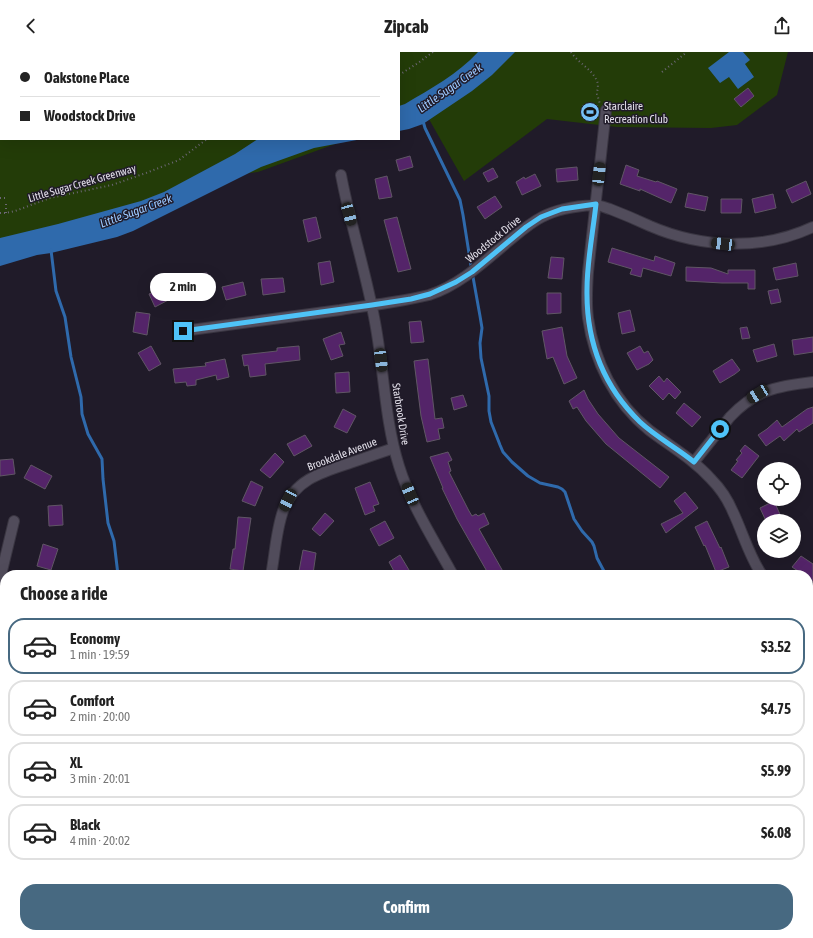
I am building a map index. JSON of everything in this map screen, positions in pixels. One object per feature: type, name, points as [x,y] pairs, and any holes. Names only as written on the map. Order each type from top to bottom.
[{"type":"street","points":[[603,107],[596,204],[587,289],[588,316],[591,335],[598,357],[605,374],[625,406],[649,430],[694,462],[723,494],[732,510],[754,562],[759,570]]},
{"type":"street","name":"Starbrook Drive","points":[[342,175],[349,214],[372,305],[381,360],[388,418],[394,448],[399,466],[416,508],[450,570]]},
{"type":"street","name":"Woodstock Drive","points":[[183,331],[372,305],[411,299],[430,294],[447,287],[472,272],[526,227],[541,217],[562,209],[596,204],[626,215],[656,229],[700,241],[723,244],[763,242],[784,238],[813,227]]},
{"type":"street","points":[[694,462],[730,417],[749,400],[758,394],[775,388],[792,384],[813,382]]},
{"type":"street","name":"Brookdale Avenue","points":[[272,570],[283,511],[288,500],[297,489],[308,479],[320,473],[394,448]]},
{"type":"street","points":[[2,570],[14,521]]},
{"type":"path","points":[[400,74],[433,52]]},
{"type":"path","points":[[571,52],[575,58],[592,72],[598,85],[598,97],[603,107]]},
{"type":"path","points":[[662,72],[688,52]]},
{"type":"path","name":"Little Sugar Creek Greenway","points":[[0,213],[15,211],[50,198],[112,185],[146,173],[179,160],[206,140]]},
{"type":"path","points":[[0,198],[6,198]]},
{"type":"path","points":[[6,204],[6,213]]},
{"type":"green space","name":"Starclaire Recreation Club","points":[[400,52],[788,52],[777,95],[737,125],[711,128],[617,127],[547,119],[464,181],[421,105],[400,119]]},
{"type":"green space","points":[[0,140],[346,140],[258,172],[227,176],[0,260]]},
{"type":"water","name":"Little Sugar Creek","points":[[478,52],[515,52],[492,75],[472,91],[423,124],[400,131],[400,106],[443,81]]},
{"type":"water","points":[[729,52],[743,52],[750,60],[745,64],[754,77],[738,89],[729,77],[720,83],[708,68]]},
{"type":"water","name":"Little Sugar Creek","points":[[256,140],[357,140],[314,148],[261,167],[133,231],[117,237],[37,255],[0,266],[0,238],[141,201],[164,192],[235,154]]},
{"type":"building","points":[[748,88],[754,96],[741,107],[734,99]]},
{"type":"building","points":[[410,156],[413,167],[399,171],[396,160]]},
{"type":"building","points":[[626,165],[639,170],[637,176],[656,182],[657,181],[677,189],[671,203],[640,189],[640,191],[620,184]]},
{"type":"building","points":[[577,167],[578,180],[557,182],[556,169]]},
{"type":"building","points":[[493,168],[498,177],[488,182],[483,173]]},
{"type":"building","points":[[535,174],[541,186],[522,195],[516,182],[524,177],[525,179]]},
{"type":"building","points":[[387,176],[392,197],[379,199],[375,179]]},
{"type":"building","points":[[806,181],[811,194],[792,203],[786,190]]},
{"type":"building","points":[[688,193],[708,197],[705,211],[685,207]]},
{"type":"building","points":[[773,194],[776,208],[755,213],[752,199]]},
{"type":"building","points":[[495,196],[502,207],[485,219],[477,207]]},
{"type":"building","points":[[721,199],[742,199],[741,213],[721,213]]},
{"type":"building","points":[[316,217],[321,238],[308,242],[303,220]]},
{"type":"building","points":[[397,217],[411,269],[398,272],[384,220]]},
{"type":"building","points":[[612,248],[654,261],[655,256],[675,263],[671,276],[643,268],[641,277],[630,274],[632,269],[608,262]]},
{"type":"building","points":[[551,257],[564,258],[562,279],[548,278]]},
{"type":"building","points":[[330,261],[334,282],[321,285],[318,263]]},
{"type":"building","points":[[796,263],[798,276],[776,280],[773,268]]},
{"type":"building","points":[[686,267],[711,268],[728,274],[728,270],[755,270],[755,289],[748,289],[748,283],[686,281]]},
{"type":"building","points":[[207,273],[209,294],[187,296],[186,282],[200,281],[199,274]]},
{"type":"building","points":[[283,278],[285,292],[263,295],[261,279]]},
{"type":"building","points":[[243,282],[246,295],[226,300],[222,287]]},
{"type":"building","points":[[168,285],[174,297],[155,307],[149,294]]},
{"type":"building","points":[[778,289],[781,302],[771,304],[768,291]]},
{"type":"building","points":[[547,293],[561,293],[561,313],[547,314]]},
{"type":"building","points":[[630,310],[635,331],[622,334],[618,313]]},
{"type":"building","points":[[136,312],[150,314],[147,335],[133,332]]},
{"type":"building","points":[[421,321],[424,342],[411,343],[409,322]]},
{"type":"building","points":[[562,327],[567,356],[577,378],[564,384],[553,357],[547,359],[542,331]]},
{"type":"building","points":[[747,327],[750,338],[742,339],[740,328]]},
{"type":"building","points":[[341,332],[345,344],[339,345],[343,356],[331,360],[323,339]]},
{"type":"building","points":[[813,337],[813,352],[794,355],[792,340]]},
{"type":"building","points":[[774,344],[777,356],[757,362],[753,350]]},
{"type":"building","points":[[151,346],[161,364],[149,371],[138,353]]},
{"type":"building","points":[[299,346],[300,360],[265,364],[266,375],[250,377],[248,365],[244,366],[242,355],[277,351],[277,348]]},
{"type":"building","points":[[640,346],[644,353],[648,351],[653,360],[649,364],[637,370],[627,353]]},
{"type":"building","points":[[225,359],[229,377],[217,380],[216,375],[196,380],[196,385],[187,386],[186,382],[175,383],[173,369],[206,366],[205,363]]},
{"type":"building","points":[[428,359],[435,419],[442,418],[444,428],[438,429],[440,439],[427,442],[421,416],[414,361]]},
{"type":"building","points":[[732,359],[740,370],[720,383],[713,371]]},
{"type":"building","points":[[349,372],[350,392],[336,393],[335,373]]},
{"type":"building","points":[[659,376],[664,382],[667,378],[681,392],[675,399],[669,393],[663,400],[649,386]]},
{"type":"building","points":[[584,390],[598,414],[619,438],[669,477],[660,488],[606,444],[586,421],[577,407],[573,409],[569,401]]},
{"type":"building","points":[[463,395],[467,406],[454,410],[451,398]]},
{"type":"building","points":[[684,403],[701,417],[692,427],[676,413]]},
{"type":"building","points":[[813,407],[813,423],[799,432],[797,429],[784,441],[780,436],[766,446],[758,435],[777,420],[782,427],[807,409]]},
{"type":"building","points":[[343,409],[356,416],[347,433],[334,427]]},
{"type":"building","points":[[305,435],[312,446],[294,456],[287,444]]},
{"type":"building","points":[[745,445],[759,456],[742,478],[731,470],[738,461],[736,460],[742,453],[740,451]]},
{"type":"building","points":[[448,452],[452,460],[448,462],[451,471],[449,472],[472,516],[476,514],[478,516],[484,513],[489,524],[479,529],[502,570],[486,570],[457,519],[442,488],[430,457]]},
{"type":"building","points":[[275,453],[284,462],[270,478],[260,470]]},
{"type":"building","points":[[13,459],[15,474],[0,476],[0,460]]},
{"type":"building","points":[[31,465],[52,476],[45,489],[24,478]]},
{"type":"building","points":[[251,481],[263,487],[255,506],[242,501]]},
{"type":"building","points":[[370,482],[379,504],[373,506],[375,511],[365,515],[355,488]]},
{"type":"building","points":[[685,492],[698,508],[666,533],[661,524],[683,513],[674,501]]},
{"type":"building","points":[[62,505],[63,525],[49,526],[48,506]]},
{"type":"building","points":[[764,506],[776,506],[780,514],[763,514],[760,508]]},
{"type":"building","points":[[325,513],[334,521],[320,536],[312,529]]},
{"type":"building","points":[[238,517],[251,518],[243,570],[230,569],[233,549],[235,549]]},
{"type":"building","points":[[385,521],[394,538],[379,546],[370,529]]},
{"type":"building","points":[[707,521],[720,548],[721,547],[729,567],[721,570],[715,570],[705,545],[704,546],[695,527]]},
{"type":"building","points":[[43,544],[58,549],[51,570],[37,566]]},
{"type":"building","points":[[303,550],[316,553],[314,570],[299,570]]},
{"type":"building","points":[[400,555],[409,570],[393,570],[389,562]]},
{"type":"building","points":[[801,556],[813,564],[813,570],[796,570],[792,567],[801,558]]},
{"type":"waterway","name":"Little Sugar Creek","points":[[423,121],[460,200],[471,266]]},
{"type":"waterway","points":[[51,250],[56,291],[65,317],[71,357],[81,397],[82,414],[88,434],[102,459],[108,523],[114,541],[117,570]]},
{"type":"waterway","points":[[473,277],[482,328],[480,343],[481,358],[489,396],[489,411],[491,422],[503,452],[528,476],[540,483],[558,487],[565,492],[574,519],[592,542],[597,558],[603,570]]},
{"type":"place","name":"Starclaire Recreation Club","points":[[590,112]]},
{"type":"route","points":[[183,331],[372,305],[411,299],[430,294],[447,287],[472,272],[526,227],[541,217],[562,209],[596,204],[588,272],[588,316],[591,335],[605,374],[625,406],[640,422],[694,462],[720,429]]}]
